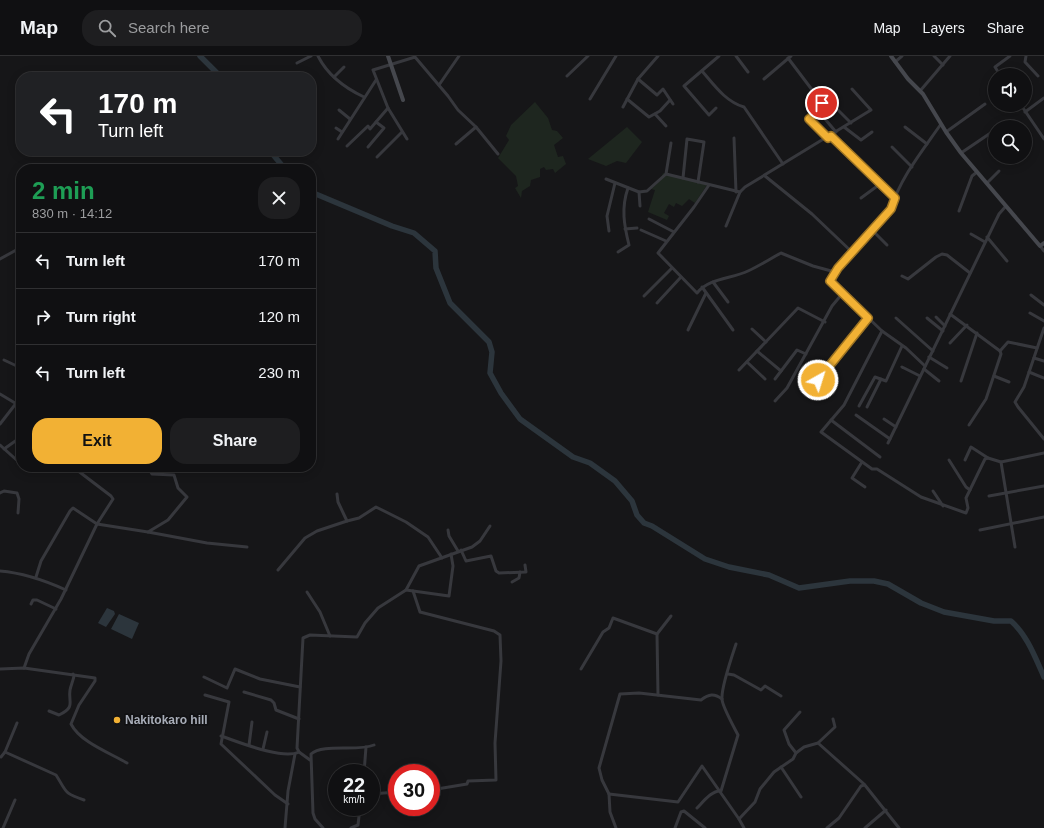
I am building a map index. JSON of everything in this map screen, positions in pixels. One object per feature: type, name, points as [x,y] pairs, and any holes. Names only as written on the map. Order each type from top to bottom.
[{"type":"street","points":[[297,63],[311,56]]},
{"type":"street","points":[[318,56],[328,72],[348,89],[364,97]]},
{"type":"street","points":[[388,56],[403,100]]},
{"type":"street","points":[[439,85],[459,56]]},
{"type":"street","points":[[567,76],[588,56]]},
{"type":"street","points":[[590,99],[616,56]]},
{"type":"street","points":[[623,107],[638,79],[658,56]]},
{"type":"street","points":[[716,108],[709,115],[684,86],[719,56]]},
{"type":"street","points":[[736,56],[748,72]]},
{"type":"street","points":[[891,56],[920,91],[946,132],[961,152],[1044,251]]},
{"type":"street","points":[[895,62],[902,56]]},
{"type":"street","points":[[934,56],[943,65]]},
{"type":"street","points":[[920,91],[950,56]]},
{"type":"street","points":[[995,68],[1010,56]]},
{"type":"street","points":[[1026,56],[1026,62],[1038,76]]},
{"type":"street","points":[[407,139],[388,108],[373,70],[415,57],[458,110],[476,127],[498,154]]},
{"type":"street","points":[[764,78],[789,57],[822,103],[823,107],[809,119],[828,138]]},
{"type":"street","points":[[334,77],[344,67]]},
{"type":"street","points":[[702,71],[734,104],[744,107],[783,164]]},
{"type":"street","points":[[638,79],[657,95],[662,89],[673,104]]},
{"type":"street","points":[[338,139],[376,80]]},
{"type":"street","points":[[726,226],[740,192],[752,183],[828,138],[871,110],[852,89]]},
{"type":"street","points":[[1032,107],[1044,98]]},
{"type":"street","points":[[627,99],[649,117],[655,114],[670,100]]},
{"type":"street","points":[[946,132],[985,104]]},
{"type":"street","points":[[833,105],[850,123]]},
{"type":"street","points":[[347,146],[368,126],[370,129],[388,108]]},
{"type":"street","points":[[339,110],[350,119]]},
{"type":"street","points":[[1025,112],[1044,139]]},
{"type":"street","points":[[655,114],[666,126]]},
{"type":"street","points":[[825,119],[836,132]]},
{"type":"street","points":[[368,147],[384,128],[376,122]]},
{"type":"street","points":[[939,382],[902,346],[882,331],[842,294],[830,281],[835,272],[891,209],[895,198],[912,167],[941,124]]},
{"type":"street","points":[[456,144],[476,127]]},
{"type":"street","points":[[844,127],[861,140],[872,132]]},
{"type":"street","points":[[905,127],[928,144]]},
{"type":"street","points":[[336,128],[342,132]]},
{"type":"street","points":[[377,157],[402,132]]},
{"type":"street","points":[[961,152],[988,135]]},
{"type":"street","points":[[831,136],[895,198]]},
{"type":"street","points":[[734,138],[736,192]]},
{"type":"street","points":[[683,178],[687,139],[704,142],[698,182]]},
{"type":"street","points":[[606,179],[639,192],[647,191],[666,174],[671,143]]},
{"type":"street","points":[[892,147],[912,167]]},
{"type":"street","points":[[959,211],[972,176],[977,172]]},
{"type":"street","points":[[987,183],[999,172]]},
{"type":"street","points":[[666,174],[740,192]]},
{"type":"street","points":[[765,176],[812,214],[853,253]]},
{"type":"street","points":[[609,231],[607,216],[615,183]]},
{"type":"street","points":[[709,184],[694,208],[666,241],[658,253],[697,293],[702,287],[713,282],[747,272],[781,253],[813,266],[835,272]]},
{"type":"street","points":[[860,198],[880,184]]},
{"type":"street","points":[[618,252],[629,245],[623,212],[624,198],[628,188]]},
{"type":"street","points":[[639,192],[640,206]]},
{"type":"street","points":[[888,443],[987,237],[999,214],[1006,206]]},
{"type":"street","points":[[649,219],[674,232]]},
{"type":"street","points":[[625,229],[637,228]]},
{"type":"street","points":[[641,230],[666,241]]},
{"type":"street","points":[[873,231],[887,244]]},
{"type":"street","points":[[971,234],[985,242]]},
{"type":"street","points":[[987,237],[1007,261]]},
{"type":"street","points":[[1040,246],[1044,243]]},
{"type":"street","points":[[0,258],[16,249]]},
{"type":"street","points":[[902,276],[908,279],[942,254],[947,255],[970,273]]},
{"type":"street","points":[[644,296],[672,268]]},
{"type":"street","points":[[656,302],[681,277]]},
{"type":"street","points":[[713,282],[728,302]]},
{"type":"street","points":[[702,287],[733,330]]},
{"type":"street","points":[[688,330],[706,293]]},
{"type":"street","points":[[775,401],[787,388],[825,322],[832,306],[842,294]]},
{"type":"street","points":[[1031,295],[1044,305]]},
{"type":"street","points":[[739,370],[798,308],[825,322]]},
{"type":"street","points":[[1030,313],[1044,321]]},
{"type":"street","points":[[950,314],[967,325],[1000,351]]},
{"type":"street","points":[[936,317],[945,326]]},
{"type":"street","points":[[837,380],[831,391],[818,381],[868,318]]},
{"type":"street","points":[[896,318],[933,351]]},
{"type":"street","points":[[927,318],[943,331]]},
{"type":"street","points":[[950,343],[967,325]]},
{"type":"street","points":[[1044,328],[1024,387],[1015,402],[1018,408],[1044,439]]},
{"type":"street","points":[[752,329],[766,342]]},
{"type":"street","points":[[882,331],[844,405],[822,432],[862,462],[894,480],[906,489],[943,506],[966,513],[968,508],[966,498],[985,459],[988,458]]},
{"type":"street","points":[[961,382],[977,333]]},
{"type":"street","points":[[1040,338],[1044,339]]},
{"type":"street","points":[[969,425],[986,399],[1000,358],[1000,351],[1008,342],[1037,348]]},
{"type":"street","points":[[858,406],[875,377],[886,381],[902,346]]},
{"type":"street","points":[[775,379],[797,350],[806,354]]},
{"type":"street","points":[[757,351],[781,371]]},
{"type":"street","points":[[929,357],[947,368]]},
{"type":"street","points":[[1034,358],[1044,361]]},
{"type":"street","points":[[4,360],[16,366]]},
{"type":"street","points":[[747,362],[765,378]]},
{"type":"street","points":[[902,367],[920,376]]},
{"type":"street","points":[[1029,372],[1044,378]]},
{"type":"street","points":[[994,376],[1009,382]]},
{"type":"street","points":[[867,407],[881,379]]},
{"type":"street","points":[[0,394],[15,403],[0,424]]},
{"type":"street","points":[[0,415],[4,417]]},
{"type":"street","points":[[856,415],[890,440]]},
{"type":"street","points":[[884,419],[896,427]]},
{"type":"street","points":[[831,420],[880,457]]},
{"type":"street","points":[[4,449],[16,441]]},
{"type":"street","points":[[0,445],[16,460]]},
{"type":"street","points":[[965,460],[971,447],[988,458],[1001,462],[1044,453]]},
{"type":"street","points":[[949,460],[966,487],[970,490]]},
{"type":"street","points":[[862,462],[852,478],[865,487]]},
{"type":"street","points":[[1001,462],[1015,547]]},
{"type":"street","points":[[24,668],[29,654],[66,590],[97,524],[113,498],[79,472]]},
{"type":"street","points":[[148,532],[168,520],[187,497],[178,488],[174,475],[152,474],[151,472]]},
{"type":"street","points":[[989,496],[1044,486]]},
{"type":"street","points":[[0,493],[9,491],[17,493],[19,499],[18,513]]},
{"type":"street","points":[[933,491],[943,506]]},
{"type":"street","points":[[337,494],[338,502],[348,521]]},
{"type":"street","points":[[278,570],[305,538],[317,531],[359,518],[376,507],[406,522],[428,537],[442,558]]},
{"type":"street","points":[[36,577],[41,562],[71,509],[78,509],[97,524],[247,547]]},
{"type":"street","points":[[980,530],[1044,517]]},
{"type":"street","points":[[310,760],[299,752],[297,748],[303,638],[310,635],[357,637],[365,623],[378,608],[406,590],[419,566],[472,547],[480,541],[490,526]]},
{"type":"street","points":[[448,530],[449,536],[466,561],[491,556],[498,573],[526,572],[525,565]]},
{"type":"street","points":[[406,590],[448,596],[452,566],[451,554]]},
{"type":"street","points":[[0,571],[20,572],[66,590]]},
{"type":"street","points":[[512,582],[519,578],[520,572]]},
{"type":"street","points":[[413,591],[420,612],[494,631],[500,635],[501,661],[495,743],[496,780],[468,781],[467,784],[440,789]]},
{"type":"street","points":[[307,592],[320,612],[330,636]]},
{"type":"street","points":[[30,604],[33,600],[37,600],[56,609]]},
{"type":"street","points":[[658,695],[657,634],[671,616]]},
{"type":"street","points":[[582,669],[603,632],[609,628],[613,618],[657,634]]},
{"type":"street","points":[[721,791],[738,735],[722,699],[728,668],[736,644]]},
{"type":"street","points":[[0,669],[24,668],[94,678],[95,681],[70,722],[74,730],[94,746],[128,763]]},
{"type":"street","points":[[204,677],[227,688],[235,669],[260,678],[300,687]]},
{"type":"street","points":[[49,711],[59,714],[69,708],[71,703],[70,692],[74,676],[73,674]]},
{"type":"street","points":[[728,674],[761,690],[765,686],[781,696]]},
{"type":"street","points":[[244,692],[271,700],[274,702],[276,710],[299,719]]},
{"type":"street","points":[[616,828],[610,812],[609,794],[602,780],[599,768],[620,694],[658,695],[701,700],[707,695],[713,695],[722,699]]},
{"type":"street","points":[[205,695],[230,702],[221,736],[221,744],[275,795],[288,804]]},
{"type":"street","points":[[796,753],[789,744],[784,730],[800,712]]},
{"type":"street","points":[[739,818],[755,802],[760,789],[774,772],[793,759],[796,753],[804,747],[818,743],[835,727],[833,719]]},
{"type":"street","points":[[249,745],[252,722]]},
{"type":"street","points":[[0,758],[5,752],[17,723]]},
{"type":"street","points":[[263,749],[267,732]]},
{"type":"street","points":[[221,736],[263,749],[295,754],[299,752]]},
{"type":"street","points":[[818,743],[864,785],[886,810],[899,828]]},
{"type":"street","points":[[323,828],[314,816],[310,760],[311,754],[318,750],[366,747],[374,745]]},
{"type":"street","points":[[365,764],[366,747]]},
{"type":"street","points":[[5,752],[56,775],[69,795],[84,800]]},
{"type":"street","points":[[286,828],[288,791],[295,754]]},
{"type":"street","points":[[609,794],[678,802],[702,766],[721,791],[744,828]]},
{"type":"street","points":[[781,767],[801,797]]},
{"type":"street","points":[[827,828],[839,818],[861,786],[864,785]]},
{"type":"street","points":[[697,808],[716,791],[721,791]]},
{"type":"street","points":[[2,828],[15,800]]},
{"type":"street","points":[[675,828],[681,812],[684,810],[705,828]]},
{"type":"street","points":[[864,828],[886,810]]},
{"type":"street","points":[[351,828],[358,825],[359,816]]},
{"type":"shaded area","points":[[535,102],[548,118],[552,130],[557,131],[563,138],[554,145],[558,157],[563,156],[566,164],[555,173],[553,169],[546,170],[544,167],[540,169],[540,177],[531,180],[530,186],[522,191],[521,198],[515,188],[518,186],[516,176],[498,158],[509,140],[506,136],[511,125]]},
{"type":"shaded area","points":[[627,127],[642,142],[626,163],[617,161],[606,166],[588,159]]},
{"type":"shaded area","points":[[663,173],[707,185],[695,203],[689,199],[682,206],[676,203],[674,207],[669,204],[664,213],[669,216],[667,220],[648,212],[655,190],[651,189],[660,181]]},
{"type":"shaded area","points":[[107,608],[114,611],[115,614],[106,627],[98,623]]},
{"type":"shaded area","points":[[119,614],[139,623],[132,639],[111,629]]},
{"type":"waterway","points":[[200,56],[216,72]]},
{"type":"waterway","points":[[274,156],[281,164]]},
{"type":"waterway","points":[[316,194],[392,226],[414,233],[435,251],[436,268],[450,303],[489,342],[492,352],[490,373],[501,393],[520,419],[573,457],[590,463],[615,481],[632,501],[637,515],[644,523],[652,526],[705,559],[729,567],[769,575],[799,588],[850,581],[874,581],[888,584],[921,603],[944,612],[994,621],[1011,621],[1022,633],[1034,654],[1044,677]]},
{"type":"place","name":"Nakitokaro hill","points":[[117,720]]},
{"type":"route","points":[[818,380],[868,318],[831,284],[830,281],[838,268],[873,231],[891,209],[895,198],[831,136],[828,138],[809,119],[823,107],[822,103]]}]
